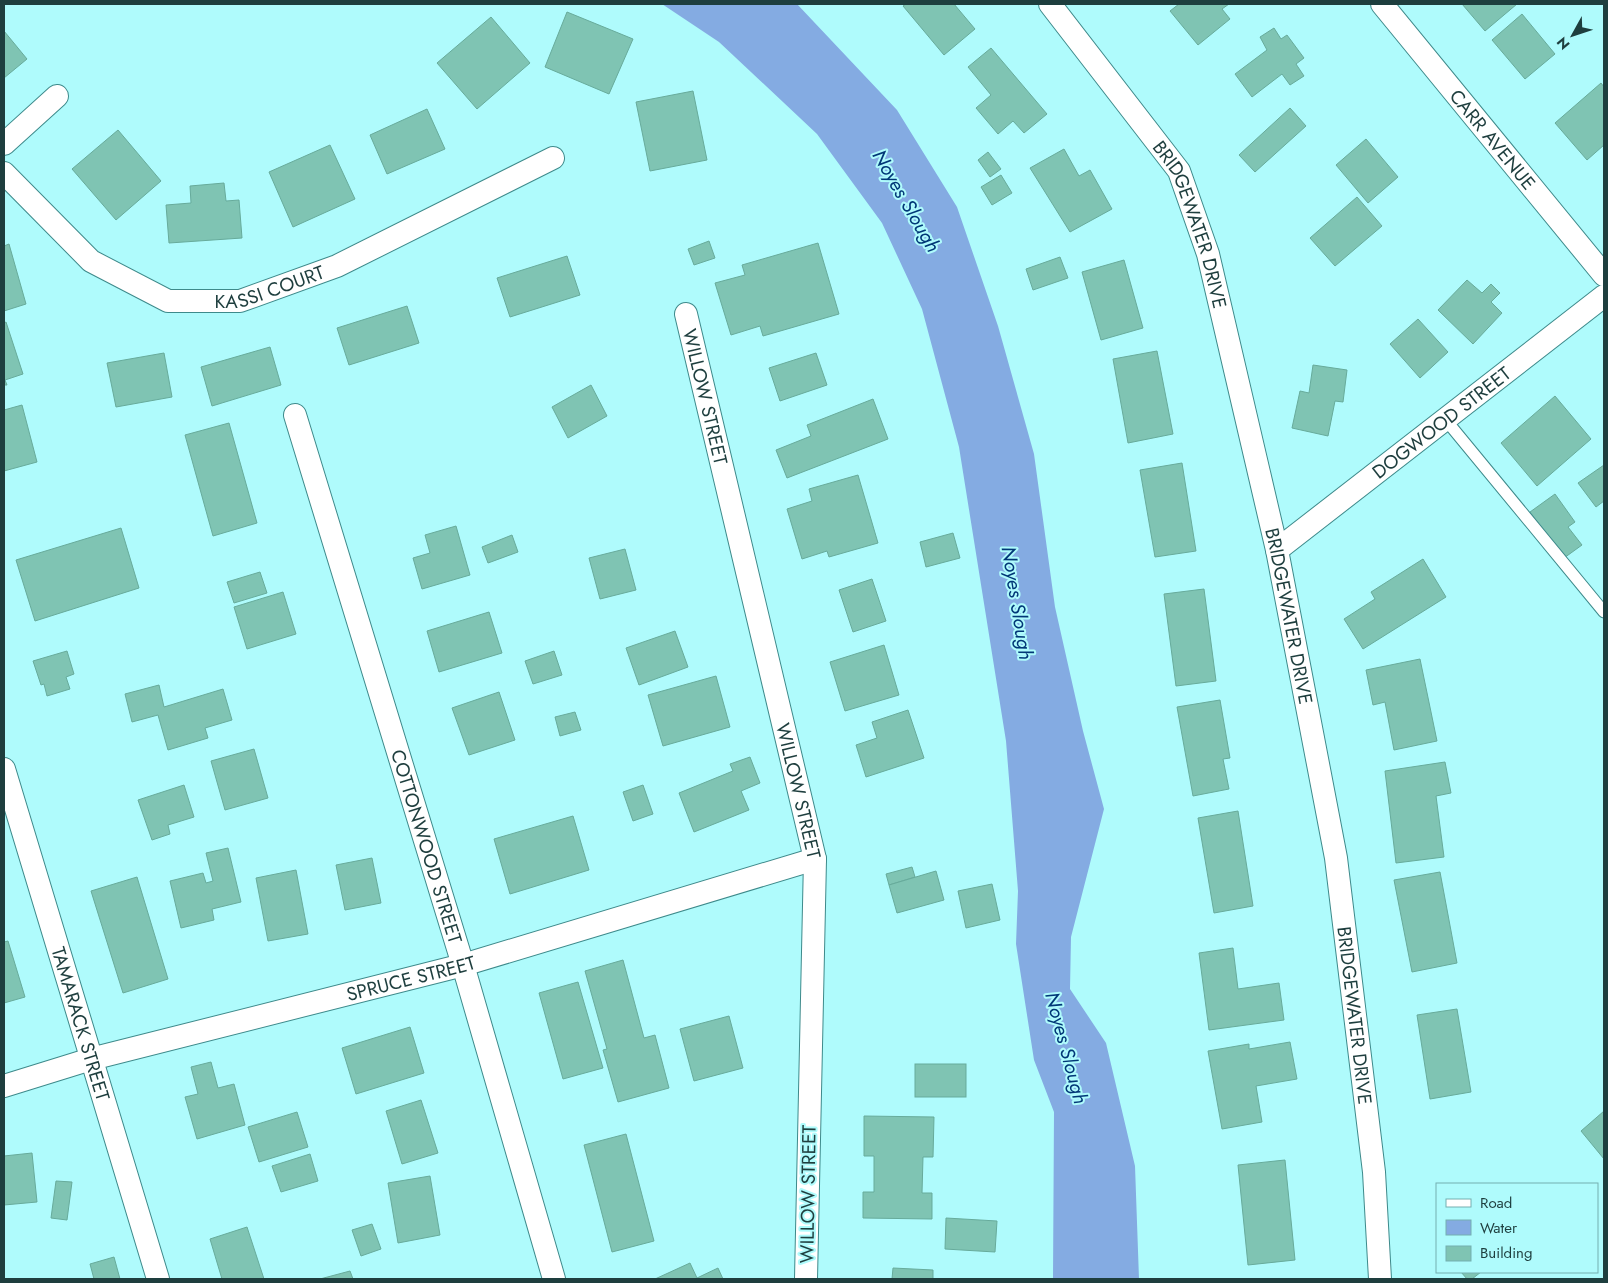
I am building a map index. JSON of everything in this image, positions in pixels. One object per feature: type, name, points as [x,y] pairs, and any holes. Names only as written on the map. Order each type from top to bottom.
[{"type":"street","name":"BRIDGEWATER DRIVE","points":[[1050,4],[1178,171],[1208,254],[1277,550],[1336,858],[1374,1172],[1380,1279]]},
{"type":"street","name":"CARR AVENUE","points":[[1382,4],[1604,275]]},
{"type":"street","points":[[4,144],[57,96]]},
{"type":"street","name":"KASSI COURT","points":[[4,173],[91,261],[168,301],[240,301],[337,266],[553,158]]},
{"type":"street","name":"DOGWOOD STREET","points":[[1277,550],[1604,296]]},
{"type":"street","name":"WILLOW STREET","points":[[686,314],[815,859],[806,1279]]},
{"type":"street","name":"COTTONWOOD STREET","points":[[295,415],[463,965],[554,1279]]},
{"type":"street","name":"TAMARACK STREET","points":[[4,769],[158,1279]]},
{"type":"street","name":"SPRUCE STREET","points":[[4,1086],[92,1059],[463,965],[815,859]]},
{"type":"lane","points":[[1446,419],[1604,612]]},
{"type":"water","name":"Noyes Slough","points":[[662,4],[797,4],[897,110],[957,207],[998,326],[1034,454],[1055,607],[1083,731],[1104,809],[1071,937],[1070,989],[1106,1043],[1135,1166],[1139,1279],[1053,1279],[1054,1112],[1034,1060],[1016,944],[1018,891],[1006,741],[959,447],[922,309],[882,223],[817,134],[719,42]]},
{"type":"building","points":[[906,4],[954,4],[975,29],[944,55],[903,6]]},
{"type":"building","points":[[1179,4],[1229,4],[1222,9],[1230,19],[1198,45],[1170,11]]},
{"type":"building","points":[[1462,4],[1517,4],[1485,31]]},
{"type":"building","points":[[567,12],[633,39],[609,94],[545,67]]},
{"type":"building","points":[[1522,14],[1555,54],[1525,79],[1492,40]]},
{"type":"building","points":[[491,17],[530,63],[477,109],[437,63]]},
{"type":"building","points":[[1274,28],[1281,39],[1287,35],[1304,58],[1296,64],[1304,76],[1290,85],[1282,74],[1252,97],[1235,74],[1267,50],[1260,37]]},
{"type":"building","points":[[4,31],[27,59],[4,78]]},
{"type":"building","points":[[991,48],[1047,114],[1024,133],[1013,121],[998,134],[976,108],[991,95],[968,67]]},
{"type":"building","points":[[1601,83],[1604,87],[1604,145],[1587,160],[1555,123]]},
{"type":"building","points":[[693,91],[707,160],[650,171],[636,102]]},
{"type":"building","points":[[1290,108],[1306,126],[1255,172],[1239,155]]},
{"type":"building","points":[[427,109],[445,149],[387,174],[370,135]]},
{"type":"building","points":[[118,130],[161,181],[116,220],[72,169]]},
{"type":"building","points":[[1366,139],[1398,177],[1368,203],[1336,165]]},
{"type":"building","points":[[330,145],[355,199],[293,227],[269,172]]},
{"type":"building","points":[[1064,149],[1079,176],[1090,170],[1112,209],[1070,232],[1030,168]]},
{"type":"building","points":[[988,152],[1001,169],[990,177],[978,160]]},
{"type":"building","points":[[1001,175],[1012,193],[992,205],[981,187]]},
{"type":"building","points":[[224,183],[226,201],[239,200],[242,238],[169,243],[166,205],[191,203],[190,186]]},
{"type":"building","points":[[1357,197],[1382,226],[1335,266],[1310,238]]},
{"type":"building","points":[[709,241],[715,258],[694,265],[688,249]]},
{"type":"building","points":[[818,243],[839,314],[763,336],[760,326],[731,335],[715,283],[745,275],[742,265]]},
{"type":"building","points":[[9,244],[26,304],[4,311],[4,246]]},
{"type":"building","points":[[567,256],[580,295],[510,317],[497,278]]},
{"type":"building","points":[[1060,257],[1068,278],[1033,290],[1026,269]]},
{"type":"building","points":[[1124,260],[1143,328],[1101,340],[1082,272]]},
{"type":"building","points":[[1467,280],[1482,293],[1491,284],[1500,293],[1491,302],[1502,313],[1473,344],[1438,310]]},
{"type":"building","points":[[407,306],[419,343],[349,365],[337,328]]},
{"type":"building","points":[[1418,319],[1448,352],[1420,378],[1390,344]]},
{"type":"building","points":[[6,322],[23,374],[5,380],[7,385],[4,385],[4,323]]},
{"type":"building","points":[[270,347],[281,385],[212,406],[201,367]]},
{"type":"building","points":[[1157,351],[1173,434],[1128,443],[1113,359]]},
{"type":"building","points":[[164,353],[172,397],[116,407],[107,363]]},
{"type":"building","points":[[816,353],[827,385],[780,401],[769,368]]},
{"type":"building","points":[[1313,365],[1347,370],[1343,402],[1335,401],[1328,436],[1292,428],[1300,391],[1309,393]]},
{"type":"building","points":[[591,385],[607,416],[568,438],[552,407]]},
{"type":"building","points":[[1555,396],[1591,439],[1537,486],[1501,443]]},
{"type":"building","points":[[873,399],[888,439],[787,478],[776,450],[811,436],[807,425]]},
{"type":"building","points":[[22,405],[37,462],[4,471],[4,410]]},
{"type":"building","points":[[229,423],[257,523],[213,536],[185,435]]},
{"type":"building","points":[[1182,463],[1196,551],[1155,557],[1140,470]]},
{"type":"building","points":[[1604,465],[1604,501],[1596,507],[1578,483]]},
{"type":"building","points":[[858,475],[878,543],[829,557],[827,551],[802,559],[787,509],[812,501],[809,489]]},
{"type":"building","points":[[1555,494],[1575,522],[1568,527],[1582,545],[1564,558],[1530,512]]},
{"type":"building","points":[[456,526],[470,575],[422,589],[413,558],[430,553],[425,535]]},
{"type":"building","points":[[121,528],[139,588],[35,621],[16,560]]},
{"type":"building","points":[[953,533],[960,558],[926,567],[920,542]]},
{"type":"building","points":[[512,535],[518,552],[488,563],[482,547]]},
{"type":"building","points":[[625,549],[636,590],[600,599],[589,558]]},
{"type":"building","points":[[1423,559],[1446,597],[1363,649],[1344,619],[1375,599],[1371,592]]},
{"type":"building","points":[[260,572],[267,593],[234,603],[227,582]]},
{"type":"building","points":[[872,579],[886,621],[853,632],[839,590]]},
{"type":"building","points":[[1204,589],[1216,681],[1176,686],[1164,594]]},
{"type":"building","points":[[283,592],[296,634],[247,649],[234,607]]},
{"type":"building","points":[[489,612],[502,653],[439,672],[427,631]]},
{"type":"building","points":[[675,631],[688,667],[639,685],[626,648]]},
{"type":"building","points":[[884,645],[899,695],[845,711],[830,662]]},
{"type":"building","points":[[67,651],[74,674],[66,677],[70,689],[47,696],[44,684],[41,685],[33,661]]},
{"type":"building","points":[[554,651],[562,675],[533,684],[525,661]]},
{"type":"building","points":[[1420,659],[1437,741],[1394,750],[1385,702],[1373,705],[1366,670]]},
{"type":"building","points":[[716,676],[730,727],[663,746],[648,695]]},
{"type":"building","points":[[159,685],[164,707],[223,689],[232,720],[205,728],[208,738],[168,750],[158,715],[132,722],[125,694]]},
{"type":"building","points":[[499,692],[515,740],[469,755],[452,708]]},
{"type":"building","points":[[1220,700],[1230,758],[1223,759],[1229,789],[1193,796],[1177,707]]},
{"type":"building","points":[[908,710],[924,758],[866,777],[856,745],[877,738],[872,722]]},
{"type":"building","points":[[575,712],[581,730],[560,736],[555,717]]},
{"type":"building","points":[[254,749],[268,798],[225,810],[211,761]]},
{"type":"building","points":[[750,757],[760,783],[741,791],[749,810],[694,832],[679,793],[733,771],[730,764]]},
{"type":"building","points":[[1445,762],[1451,793],[1436,796],[1444,857],[1396,863],[1385,771]]},
{"type":"building","points":[[184,785],[194,817],[168,825],[170,834],[152,840],[138,800]]},
{"type":"building","points":[[643,785],[653,814],[633,821],[623,792]]},
{"type":"building","points":[[1238,811],[1253,906],[1214,913],[1198,818]]},
{"type":"building","points":[[573,816],[589,870],[510,894],[494,839]]},
{"type":"building","points":[[228,848],[241,902],[212,909],[214,920],[181,928],[170,881],[203,873],[206,883],[213,881],[206,853]]},
{"type":"building","points":[[372,858],[381,903],[345,910],[336,865]]},
{"type":"building","points":[[912,867],[915,877],[889,885],[886,874]]},
{"type":"building","points":[[296,870],[308,934],[268,941],[256,878]]},
{"type":"building","points":[[936,871],[944,900],[897,913],[889,885]]},
{"type":"building","points":[[1440,872],[1457,963],[1412,972],[1394,880]]},
{"type":"building","points":[[137,877],[168,979],[123,993],[91,891]]},
{"type":"building","points":[[992,884],[1000,920],[966,928],[958,891]]},
{"type":"building","points":[[8,941],[25,997],[4,1003],[4,942]]},
{"type":"building","points":[[1233,948],[1238,989],[1279,983],[1284,1020],[1209,1030],[1199,953]]},
{"type":"building","points":[[623,960],[644,1038],[655,1035],[669,1088],[618,1102],[603,1050],[607,1049],[585,971]]},
{"type":"building","points":[[578,982],[603,1068],[563,1079],[539,993]]},
{"type":"building","points":[[1457,1009],[1471,1092],[1430,1099],[1417,1015]]},
{"type":"building","points":[[729,1016],[743,1068],[694,1081],[680,1029]]},
{"type":"building","points":[[410,1027],[424,1073],[356,1094],[342,1048]]},
{"type":"building","points":[[1290,1042],[1297,1079],[1256,1086],[1262,1122],[1222,1129],[1208,1051],[1249,1044],[1249,1049]]},
{"type":"building","points":[[211,1062],[218,1088],[234,1084],[245,1125],[197,1139],[185,1097],[198,1094],[191,1067]]},
{"type":"building","points":[[915,1064],[966,1064],[966,1097],[915,1097]]},
{"type":"building","points":[[421,1100],[438,1153],[402,1164],[386,1111]]},
{"type":"building","points":[[1604,1111],[1604,1159],[1581,1131]]},
{"type":"building","points":[[297,1112],[308,1147],[259,1162],[248,1127]]},
{"type":"building","points":[[864,1116],[934,1117],[933,1157],[923,1157],[922,1193],[932,1193],[932,1219],[863,1218],[863,1192],[874,1192],[874,1156],[864,1156]]},
{"type":"building","points":[[626,1134],[654,1241],[612,1252],[584,1145]]},
{"type":"building","points":[[32,1153],[37,1202],[4,1205],[4,1156]]},
{"type":"building","points":[[310,1154],[318,1181],[281,1192],[272,1166]]},
{"type":"building","points":[[1285,1160],[1295,1260],[1248,1265],[1238,1165]]},
{"type":"building","points":[[430,1176],[440,1235],[398,1243],[388,1183]]},
{"type":"building","points":[[56,1181],[72,1182],[67,1220],[51,1218]]},
{"type":"building","points":[[946,1218],[997,1221],[995,1252],[945,1249]]},
{"type":"building","points":[[372,1224],[381,1249],[361,1256],[352,1230]]},
{"type":"building","points":[[247,1227],[264,1279],[222,1279],[210,1239]]},
{"type":"building","points":[[114,1257],[120,1279],[94,1279],[90,1264]]},
{"type":"building","points":[[690,1263],[697,1278],[718,1268],[723,1279],[655,1279]]},
{"type":"building","points":[[893,1268],[933,1270],[933,1279],[892,1279]]},
{"type":"building","points":[[350,1271],[353,1279],[320,1279]]},
{"type":"building","points":[[1462,1273],[1480,1273],[1472,1279],[1467,1279]]}]
